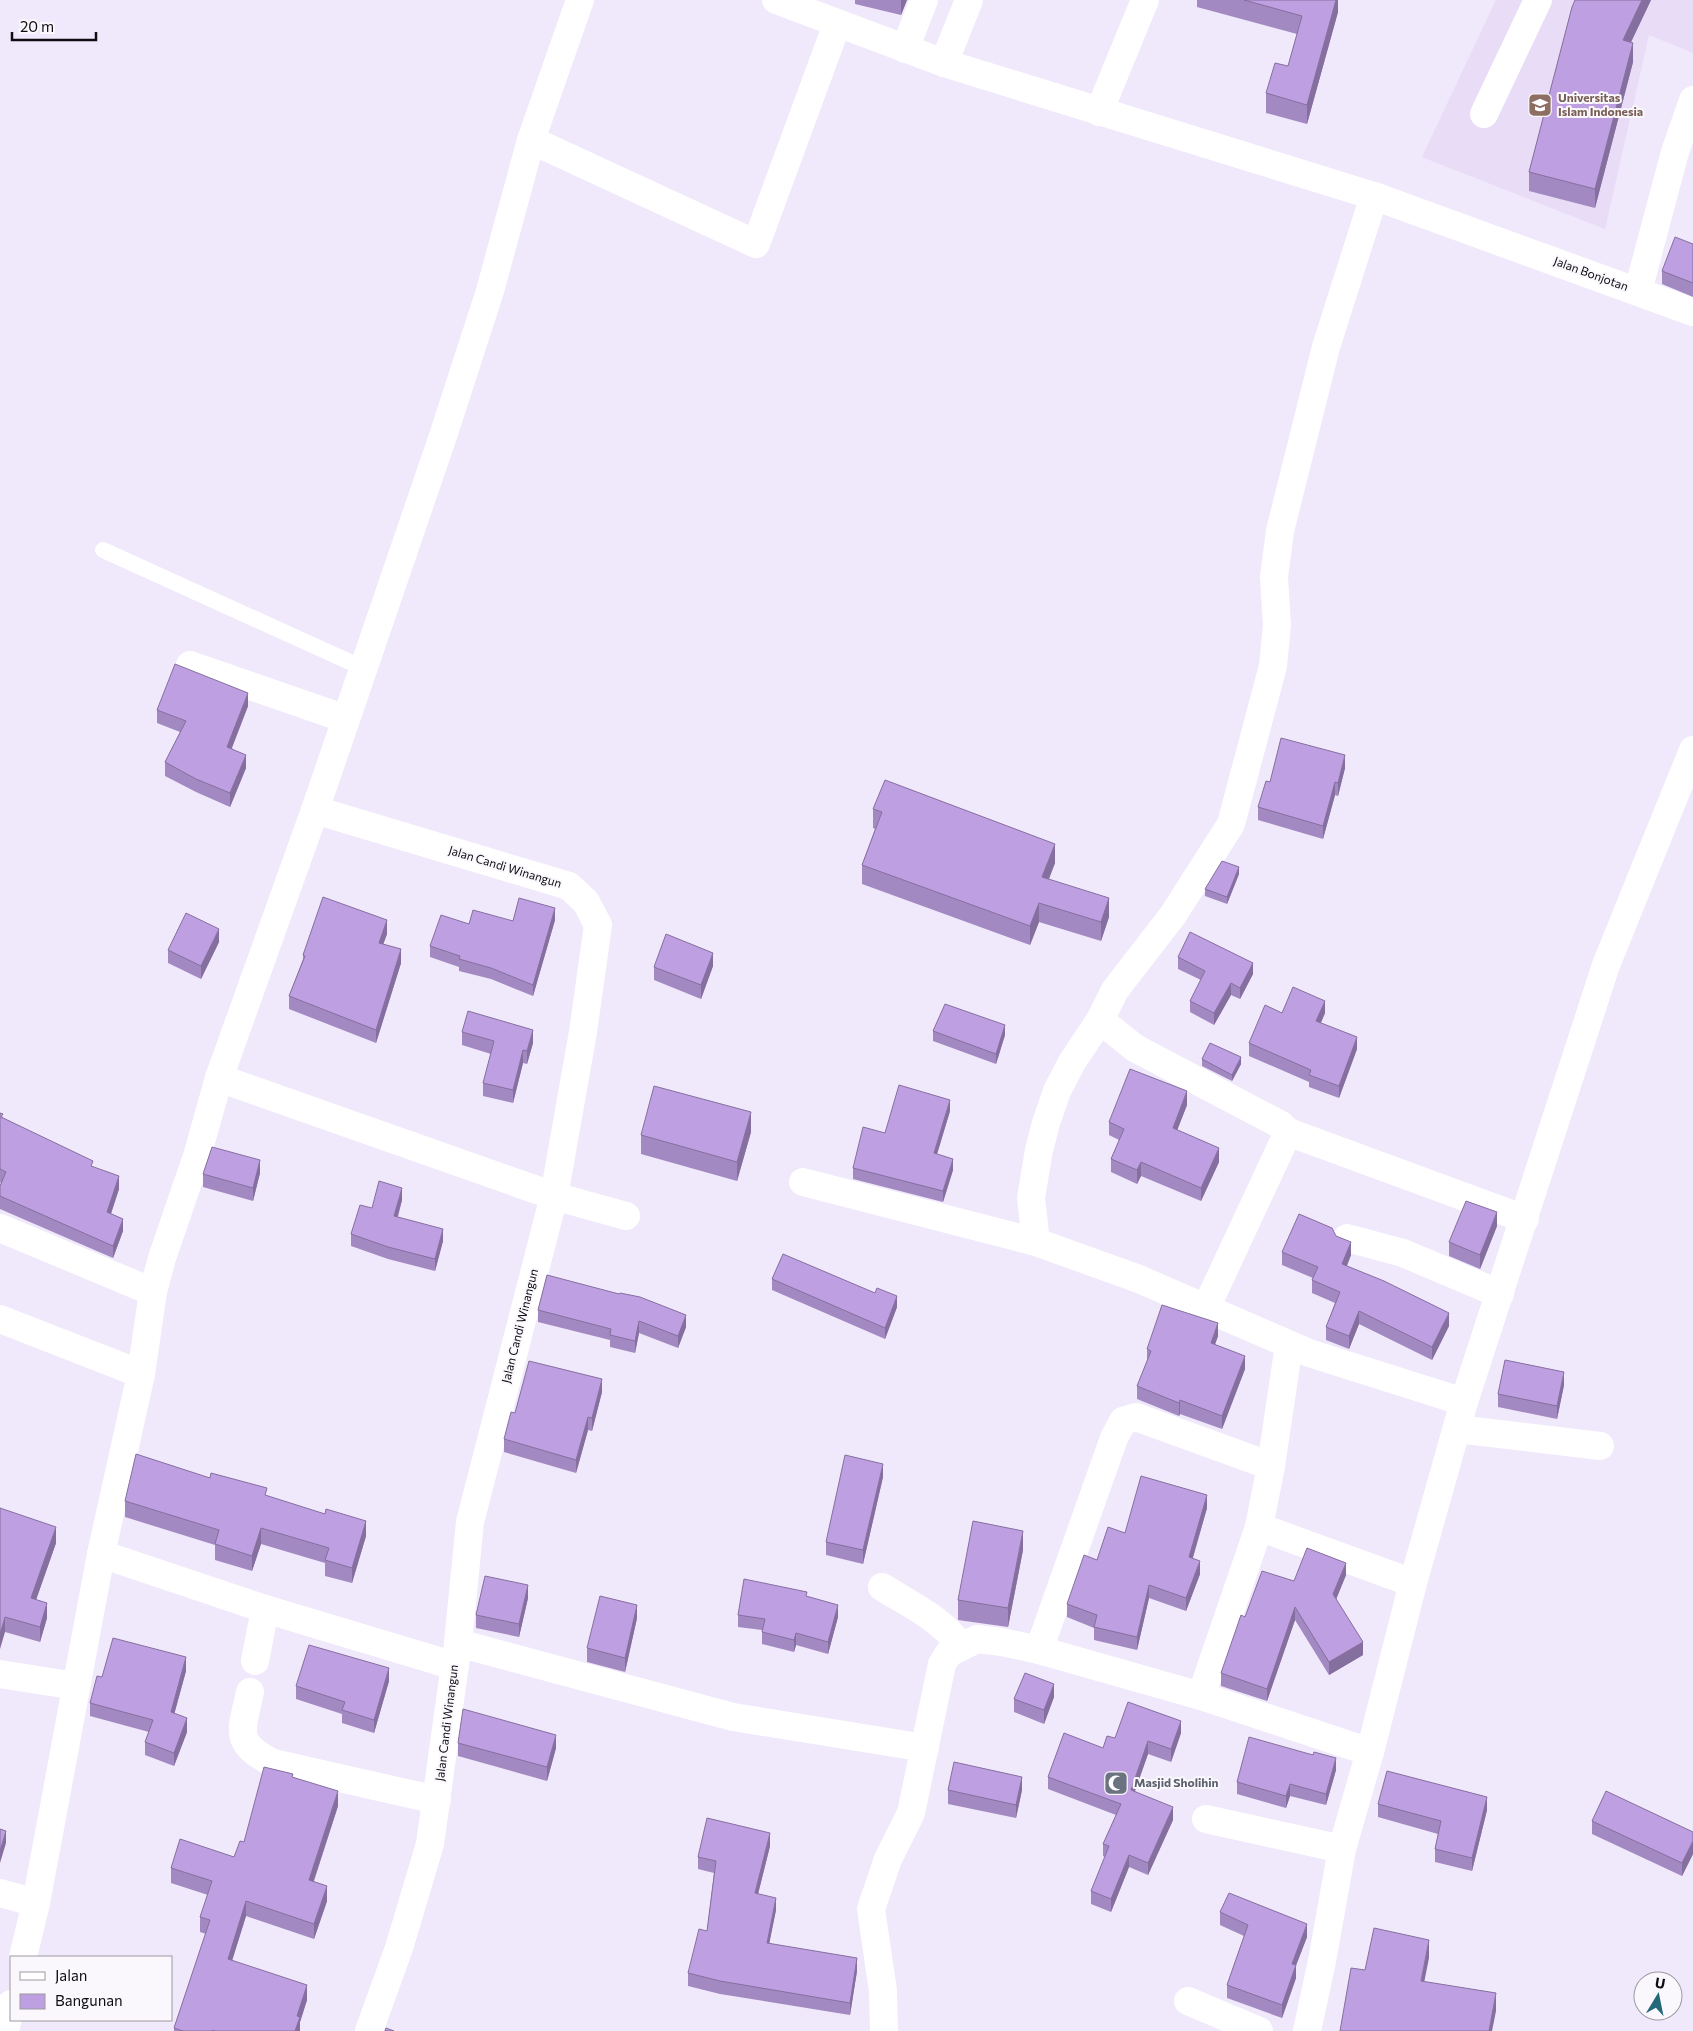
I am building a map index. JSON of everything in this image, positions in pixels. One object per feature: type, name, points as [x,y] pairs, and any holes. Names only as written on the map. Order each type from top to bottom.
[{"type":"street","points":[[22,1956],[36,1903],[101,1554],[141,1374],[154,1292],[162,1258],[197,1156],[219,1078],[315,810],[488,300],[530,140],[580,0]]},
{"type":"street","name":"Jalan Bonjotan","points":[[776,0],[944,63],[1374,196],[1693,312]]},
{"type":"street","points":[[905,49],[924,0]]},
{"type":"street","points":[[944,63],[969,0]]},
{"type":"street","points":[[1099,112],[1145,0]]},
{"type":"street","points":[[1484,114],[1538,0]]},
{"type":"street","points":[[530,140],[756,244],[838,24]]},
{"type":"street","points":[[1638,291],[1675,152],[1693,100]]},
{"type":"street","points":[[1036,1242],[1031,1198],[1046,1123],[1057,1091],[1072,1062],[1100,1020],[1114,990],[1173,915],[1231,824],[1273,666],[1277,625],[1274,577],[1280,531],[1326,347],[1374,196]]},
{"type":"street","points":[[190,665],[346,719]]},
{"type":"street","points":[[1307,2031],[1322,1961],[1342,1849],[1370,1752],[1413,1583],[1464,1402],[1606,965],[1693,750]]},
{"type":"street","name":"Jalan Candi Winangun","points":[[315,810],[569,886],[586,902],[598,925],[583,1032],[554,1196],[470,1522],[456,1654],[430,1844],[399,1948],[369,2031]]},
{"type":"street","points":[[1100,1020],[1135,1048],[1281,1125],[1288,1132],[1525,1219]]},
{"type":"street","points":[[219,1078],[554,1196],[626,1216]]},
{"type":"street","points":[[1206,1308],[1288,1132]]},
{"type":"street","points":[[803,1182],[1036,1242],[1139,1279],[1309,1353],[1464,1402]]},
{"type":"street","points":[[0,1228],[154,1292]]},
{"type":"street","points":[[1346,1238],[1403,1253],[1500,1294]]},
{"type":"street","points":[[0,1319],[141,1374]]},
{"type":"street","points":[[1201,1696],[1259,1527],[1271,1466],[1289,1345]]},
{"type":"street","points":[[1039,1650],[1114,1438],[1124,1421],[1136,1417],[1271,1466]]},
{"type":"street","points":[[1456,1429],[1600,1446]]},
{"type":"street","points":[[1259,1527],[1413,1583]]},
{"type":"street","points":[[101,1554],[265,1609],[733,1718],[924,1748]]},
{"type":"street","points":[[882,1587],[939,1622],[961,1646]]},
{"type":"street","points":[[256,1661],[265,1609]]},
{"type":"street","points":[[884,2031],[884,1991],[871,1909],[888,1859],[911,1813],[942,1664],[949,1653],[961,1646],[977,1639],[1039,1650],[1201,1696],[1370,1752]]},
{"type":"street","points":[[0,1674],[76,1686]]},
{"type":"street","points":[[250,1692],[242,1729],[245,1744],[254,1753],[272,1762],[437,1800]]},
{"type":"street","points":[[1206,1819],[1342,1849]]},
{"type":"street","points":[[0,1893],[36,1903]]},
{"type":"street","points":[[1188,2001],[1258,2031]]},
{"type":"street","points":[[5,2031],[10,2008]]},
{"type":"lane","points":[[103,550],[363,668]]},
{"type":"shaded area","name":"Universitas Islam Indonesia","points":[[1496,0],[1693,0],[1693,53],[1649,35],[1605,229],[1422,157]]},
{"type":"building","points":[[1244,0],[1336,0],[1307,105],[1266,93],[1275,63],[1288,66],[1302,16]]},
{"type":"building","points":[[1575,0],[1642,0],[1623,40],[1633,43],[1595,189],[1529,172]]},
{"type":"building","points":[[1675,237],[1693,244],[1693,283],[1662,271]]},
{"type":"building","points":[[175,664],[248,693],[227,747],[246,755],[230,793],[196,779],[165,762],[186,721],[157,710]]},
{"type":"building","points":[[1281,738],[1345,755],[1338,783],[1335,782],[1323,826],[1258,807],[1266,781],[1270,782]]},
{"type":"building","points":[[885,780],[1055,844],[1042,877],[1109,898],[1101,922],[1039,903],[1030,926],[862,865],[882,812],[873,809]]},
{"type":"building","points":[[1222,861],[1239,867],[1227,897],[1205,889]]},
{"type":"building","points":[[323,897],[387,920],[379,943],[401,949],[376,1030],[289,996],[305,956],[303,955]]},
{"type":"building","points":[[519,898],[555,908],[533,985],[491,968],[459,959],[460,956],[430,946],[441,915],[469,924],[473,910],[513,921]]},
{"type":"building","points":[[186,913],[219,929],[201,966],[168,950]]},
{"type":"building","points":[[1190,932],[1253,963],[1240,988],[1231,983],[1214,1013],[1190,1001],[1205,971],[1178,957]]},
{"type":"building","points":[[666,934],[713,953],[701,985],[654,967]]},
{"type":"building","points":[[1293,987],[1325,1001],[1316,1021],[1357,1037],[1339,1086],[1309,1075],[1311,1070],[1249,1043],[1265,1005],[1282,1013]]},
{"type":"building","points":[[945,1004],[1005,1025],[996,1054],[933,1031]]},
{"type":"building","points":[[468,1011],[533,1030],[527,1051],[523,1050],[513,1090],[483,1083],[494,1041],[462,1032]]},
{"type":"building","points":[[1210,1043],[1241,1057],[1232,1075],[1202,1059]]},
{"type":"building","points":[[1130,1069],[1187,1091],[1173,1128],[1219,1148],[1201,1188],[1141,1162],[1137,1170],[1111,1159],[1124,1129],[1109,1122]]},
{"type":"building","points":[[899,1085],[950,1100],[934,1153],[953,1159],[943,1191],[853,1168],[863,1127],[885,1133]]},
{"type":"building","points":[[654,1086],[751,1112],[737,1162],[641,1135]]},
{"type":"building","points":[[0,1113],[3,1114],[1,1117],[93,1161],[91,1166],[119,1176],[107,1212],[123,1219],[113,1246],[0,1196],[0,1186],[6,1172],[0,1169]]},
{"type":"building","points":[[212,1147],[260,1160],[253,1188],[203,1174]]},
{"type":"building","points":[[379,1181],[402,1188],[394,1216],[443,1229],[435,1259],[388,1247],[351,1234],[360,1205],[372,1208]]},
{"type":"building","points":[[1466,1201],[1497,1212],[1480,1255],[1449,1242]]},
{"type":"building","points":[[1299,1214],[1332,1228],[1336,1236],[1351,1242],[1342,1264],[1384,1281],[1449,1313],[1432,1347],[1359,1311],[1349,1336],[1326,1327],[1340,1292],[1312,1280],[1318,1267],[1282,1252]]},
{"type":"building","points":[[783,1254],[875,1293],[877,1288],[897,1296],[885,1328],[772,1279]]},
{"type":"building","points":[[547,1275],[619,1294],[640,1297],[686,1315],[678,1336],[639,1321],[635,1341],[610,1335],[611,1329],[538,1310]]},
{"type":"building","points":[[1162,1305],[1218,1323],[1211,1343],[1245,1356],[1222,1416],[1180,1400],[1179,1403],[1137,1386],[1151,1351],[1147,1349]]},
{"type":"building","points":[[1505,1360],[1564,1372],[1557,1406],[1498,1394]]},
{"type":"building","points":[[529,1361],[602,1379],[592,1418],[588,1417],[576,1460],[504,1439],[511,1412],[515,1413]]},
{"type":"building","points":[[136,1454],[210,1478],[211,1473],[267,1488],[265,1495],[325,1514],[326,1509],[366,1521],[352,1568],[325,1560],[329,1548],[261,1528],[252,1556],[215,1544],[219,1530],[125,1501]]},
{"type":"building","points":[[845,1455],[883,1464],[863,1550],[826,1542]]},
{"type":"building","points":[[1141,1476],[1207,1495],[1189,1557],[1200,1561],[1186,1598],[1149,1585],[1137,1637],[1094,1627],[1097,1615],[1067,1604],[1084,1555],[1097,1560],[1108,1527],[1125,1533]]},
{"type":"building","points":[[0,1508],[56,1527],[31,1598],[47,1603],[40,1627],[5,1617],[0,1634]]},
{"type":"building","points":[[973,1521],[1023,1531],[1008,1608],[958,1600]]},
{"type":"building","points":[[1307,1548],[1346,1563],[1333,1594],[1363,1642],[1329,1662],[1295,1607],[1267,1689],[1221,1673],[1241,1615],[1245,1617],[1262,1571],[1294,1581]]},
{"type":"building","points":[[485,1576],[528,1585],[519,1624],[476,1615]]},
{"type":"building","points":[[744,1579],[807,1592],[806,1596],[838,1605],[828,1642],[796,1633],[794,1640],[762,1632],[765,1619],[738,1615]]},
{"type":"building","points":[[600,1596],[637,1605],[625,1658],[587,1648]]},
{"type":"building","points":[[113,1638],[186,1657],[171,1712],[187,1718],[174,1753],[145,1742],[153,1720],[90,1703],[97,1676],[102,1677]]},
{"type":"building","points":[[309,1645],[389,1668],[374,1720],[342,1710],[345,1702],[296,1686]]},
{"type":"building","points":[[1025,1673],[1054,1684],[1044,1710],[1014,1699]]},
{"type":"building","points":[[1128,1702],[1181,1721],[1171,1749],[1148,1741],[1131,1790],[1173,1807],[1148,1863],[1129,1855],[1111,1899],[1091,1891],[1109,1846],[1103,1844],[1121,1804],[1048,1777],[1064,1733],[1103,1748],[1107,1736],[1115,1738]]},
{"type":"building","points":[[463,1709],[556,1735],[547,1767],[458,1743]]},
{"type":"building","points":[[1249,1737],[1313,1755],[1314,1752],[1336,1758],[1326,1794],[1290,1784],[1286,1796],[1237,1782]]},
{"type":"building","points":[[954,1762],[1022,1777],[1016,1805],[948,1790]]},
{"type":"building","points":[[264,1767],[293,1774],[292,1777],[338,1791],[309,1880],[327,1886],[314,1924],[246,1901],[228,1959],[307,1985],[297,2016],[300,2017],[295,2031],[183,2031],[174,2028],[210,1920],[200,1917],[212,1881],[171,1868],[180,1839],[234,1857],[240,1841],[244,1842]]},
{"type":"building","points":[[1387,1771],[1487,1797],[1472,1858],[1435,1849],[1441,1821],[1378,1804]]},
{"type":"building","points":[[1606,1791],[1693,1832],[1693,1841],[1682,1863],[1592,1821]]},
{"type":"building","points":[[707,1818],[770,1833],[755,1893],[776,1898],[767,1943],[857,1958],[850,2003],[720,1981],[688,1973],[699,1929],[707,1931],[716,1861],[698,1857]]},
{"type":"building","points":[[0,1829],[6,1831],[0,1851]]},
{"type":"building","points":[[1229,1893],[1307,1924],[1292,1964],[1296,1965],[1282,2005],[1227,1985],[1248,1925],[1220,1912]]},
{"type":"building","points":[[1374,1928],[1429,1940],[1421,1981],[1496,1993],[1489,2031],[1340,2031],[1351,1968],[1365,1970]]},
{"type":"place","name":"Universitas Islam Indonesia","points":[[1540,105]]},
{"type":"place","name":"Masjid Sholihin","points":[[1116,1783]]}]
